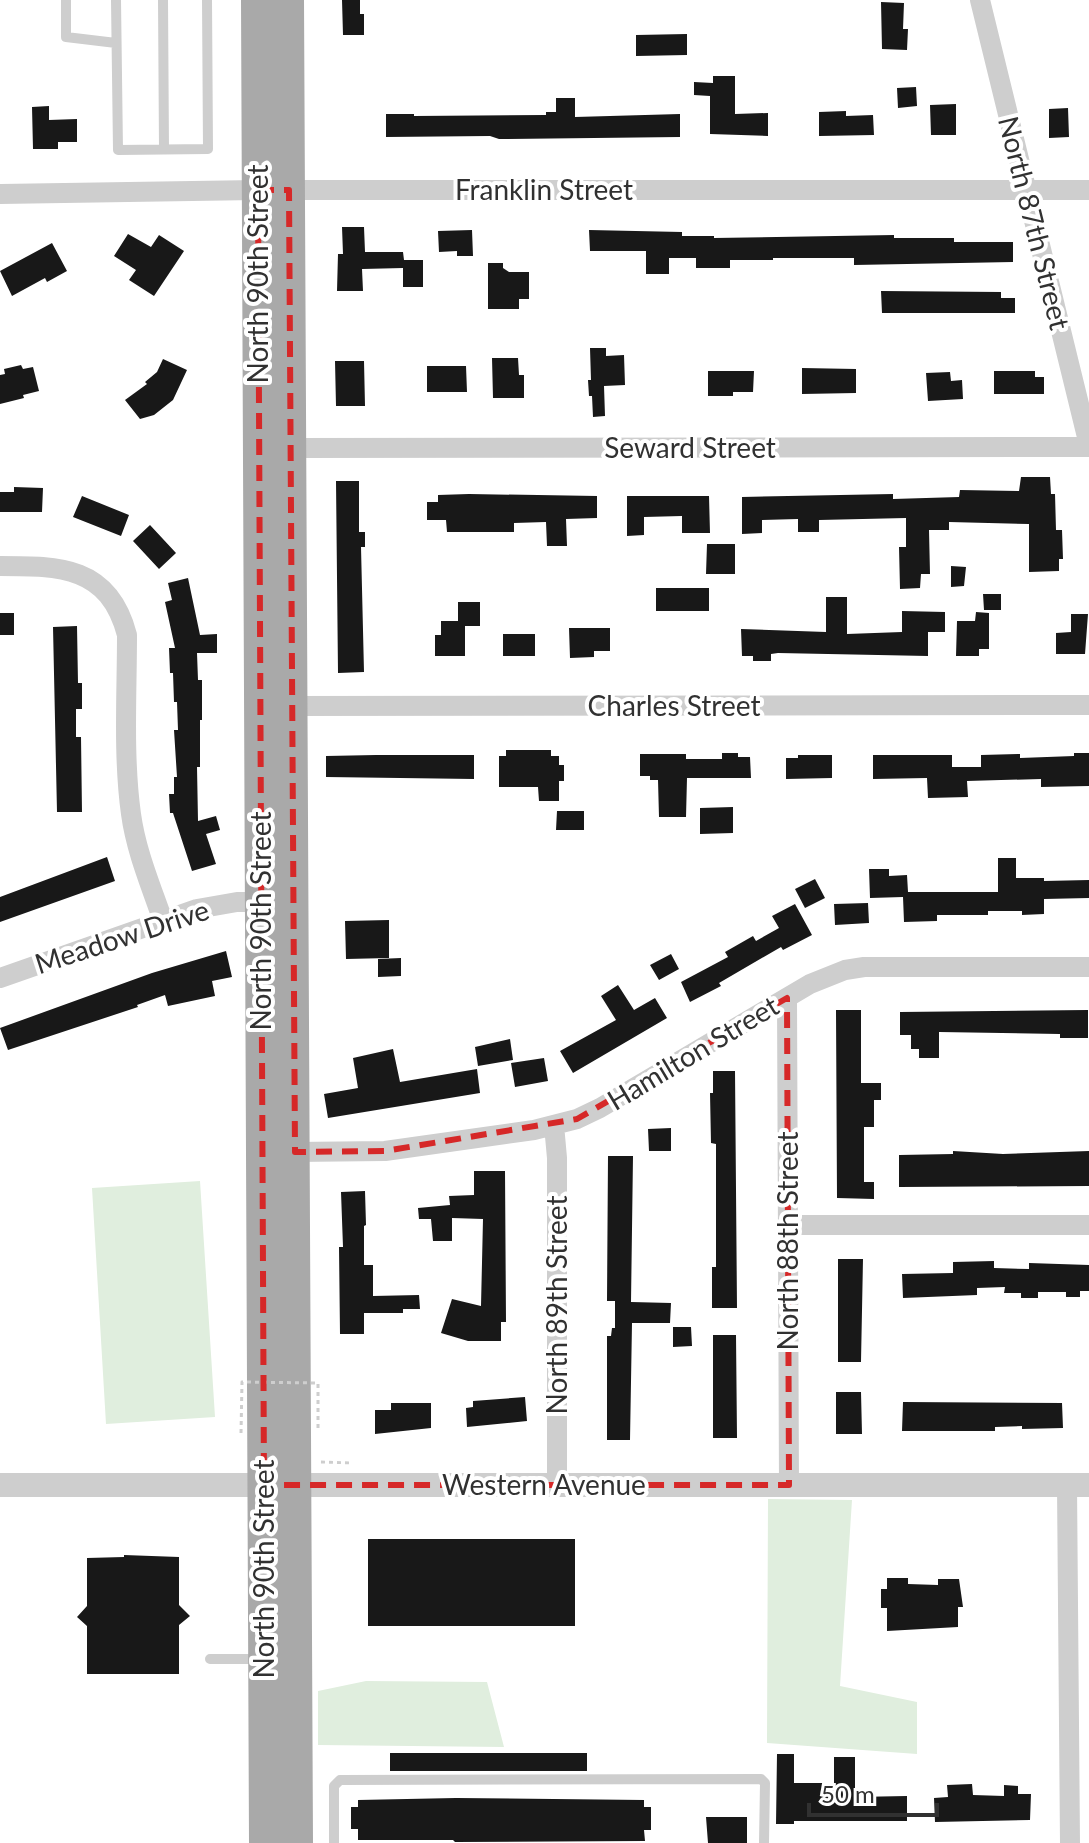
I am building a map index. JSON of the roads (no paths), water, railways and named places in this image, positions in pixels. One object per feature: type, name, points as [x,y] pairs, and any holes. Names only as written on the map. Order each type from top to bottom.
[{"type":"main road","name":"North 90th Street","points":[[257,0],[274,190],[291,448],[297,1843]]},
{"type":"main road","name":"North 90th Street","points":[[265,1843],[259,706],[274,190],[288,0]]},
{"type":"street","name":"North 87th Street","points":[[980,0],[1089,446]]},
{"type":"street","name":"Franklin Street","points":[[0,194],[274,190],[1089,190]]},
{"type":"street","name":"Seward Street","points":[[291,448],[1089,446]]},
{"type":"street","points":[[0,566],[48,566],[73,571],[105,591],[123,620],[127,635],[131,817],[138,850],[163,921]]},
{"type":"street","name":"Charles Street","points":[[259,706],[1089,705]]},
{"type":"street","name":"Meadow Drive","points":[[0,978],[219,904],[293,902]]},
{"type":"street","name":"Hamilton Street","points":[[295,1152],[385,1151],[577,1119],[828,976],[864,967],[1089,967]]},
{"type":"street","name":"North 88th Street","points":[[787,998],[789,1485]]},
{"type":"street","name":"North 89th Street","points":[[554,1125],[557,1158],[557,1485]]},
{"type":"street","points":[[788,1225],[1089,1225]]},
{"type":"street","name":"Western Avenue","points":[[0,1485],[1078,1485]]},
{"type":"street","points":[[1070,1843],[1078,1485]]},
{"type":"lane","points":[[66,0],[66,37],[116,43]]},
{"type":"lane","points":[[116,0],[118,150],[208,149],[207,0]]},
{"type":"lane","points":[[163,0],[164,149]]},
{"type":"lane","points":[[210,1659],[265,1659]]},
{"type":"lane","points":[[334,1843],[334,1786],[340,1780],[761,1779],[765,1783],[764,1843]]}]
